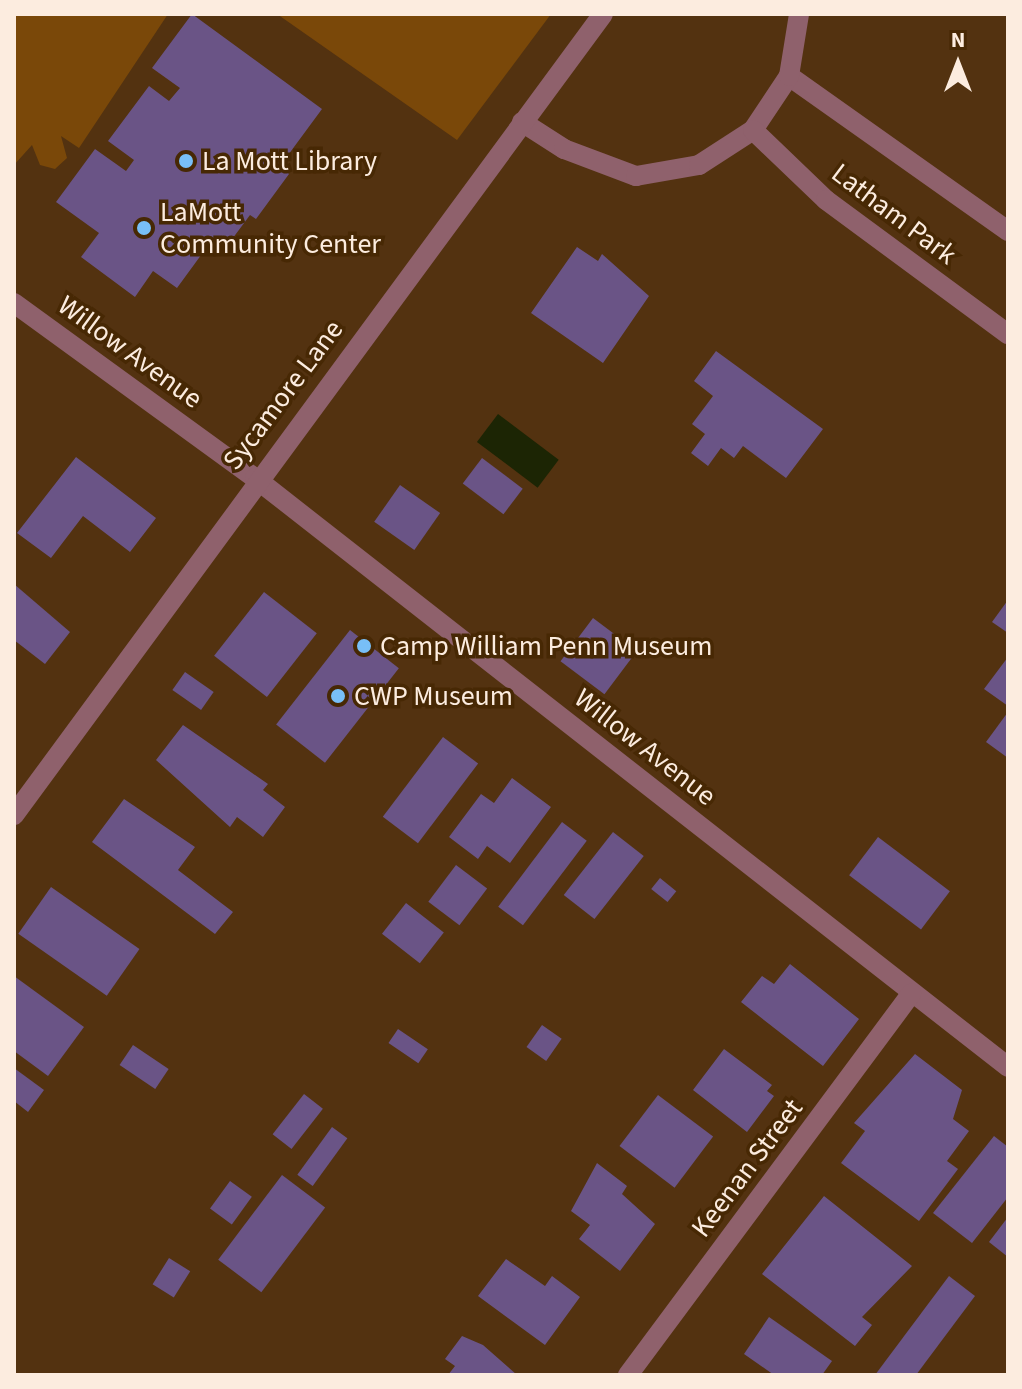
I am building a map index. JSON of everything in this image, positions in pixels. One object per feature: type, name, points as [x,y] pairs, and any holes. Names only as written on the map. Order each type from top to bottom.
[{"type":"street","name":"Sycamore Lane","points":[[14,815],[255,478],[603,14]]},
{"type":"street","points":[[522,122],[564,149],[636,176],[699,165],[753,130],[789,76],[799,14]]},
{"type":"street","name":"Latham Park","points":[[789,76],[1008,231]]},
{"type":"street","name":"Latham Park","points":[[753,130],[826,200],[1008,334]]},
{"type":"street","name":"Willow Avenue","points":[[14,303],[255,478],[1008,1067]]},
{"type":"street","name":"Keenan Street","points":[[628,1375],[911,994]]},
{"type":"shaded area","points":[[14,14],[168,14],[79,148],[61,136],[67,158],[55,169],[40,165],[32,145],[14,165]]},
{"type":"shaded area","points":[[277,14],[551,14],[457,140]]},
{"type":"shaded area","points":[[498,414],[559,460],[538,488],[477,442]]},
{"type":"building","points":[[192,14],[322,109],[280,166],[289,174],[256,219],[250,215],[227,246],[215,236],[177,288],[153,271],[135,297],[81,257],[99,233],[56,202],[95,149],[126,171],[134,160],[108,141],[149,86],[169,101],[180,88],[152,68]]},
{"type":"building","points":[[577,247],[598,261],[602,254],[649,296],[603,363],[531,313]]},
{"type":"building","points":[[716,351],[823,429],[786,478],[743,446],[734,458],[721,448],[708,466],[691,453],[705,434],[692,424],[713,396],[694,381]]},
{"type":"building","points":[[76,457],[156,518],[130,552],[83,516],[51,558],[17,533]]},
{"type":"building","points":[[482,458],[523,489],[503,514],[463,484]]},
{"type":"building","points":[[400,485],[440,513],[414,550],[374,522]]},
{"type":"building","points":[[14,584],[70,632],[45,664],[14,640]]},
{"type":"building","points":[[264,592],[317,633],[267,697],[214,656]]},
{"type":"building","points":[[1008,600],[1008,633],[992,622]]},
{"type":"building","points":[[593,618],[637,651],[604,694],[561,661]]},
{"type":"building","name":"CWP Museum","points":[[350,630],[399,668],[325,763],[276,725]]},
{"type":"building","points":[[1008,657],[1008,706],[984,689]]},
{"type":"building","points":[[185,672],[214,692],[201,710],[172,690]]},
{"type":"building","points":[[1008,712],[1008,758],[986,742]]},
{"type":"building","points":[[183,725],[268,784],[263,790],[285,807],[263,837],[237,817],[230,827],[156,760]]},
{"type":"building","points":[[443,737],[478,763],[418,843],[383,817]]},
{"type":"building","points":[[512,778],[551,807],[510,863],[487,846],[478,859],[449,837],[481,794],[494,803]]},
{"type":"building","points":[[124,799],[195,847],[178,870],[233,912],[215,934],[92,842]]},
{"type":"building","points":[[562,822],[587,841],[523,925],[498,907]]},
{"type":"building","points":[[613,832],[644,856],[594,919],[564,895]]},
{"type":"building","points":[[878,837],[950,891],[921,929],[849,875]]},
{"type":"building","points":[[456,865],[487,888],[459,925],[428,902]]},
{"type":"building","points":[[660,878],[676,891],[668,902],[651,889]]},
{"type":"building","points":[[51,887],[139,949],[107,996],[18,934]]},
{"type":"building","points":[[406,903],[444,933],[420,963],[382,934]]},
{"type":"building","points":[[790,964],[859,1019],[823,1066],[741,1002],[762,976],[774,984]]},
{"type":"building","points":[[14,976],[84,1027],[48,1076],[14,1051]]},
{"type":"building","points":[[542,1025],[562,1039],[546,1061],[527,1047]]},
{"type":"building","points":[[398,1029],[428,1049],[418,1063],[388,1043]]},
{"type":"building","points":[[133,1045],[169,1069],[155,1089],[120,1065]]},
{"type":"building","points":[[724,1049],[772,1085],[767,1091],[774,1096],[747,1132],[693,1090]]},
{"type":"building","points":[[915,1054],[962,1090],[953,1119],[969,1131],[947,1161],[958,1169],[919,1221],[841,1163],[865,1131],[854,1123]]},
{"type":"building","points":[[14,1068],[44,1090],[28,1112],[14,1101]]},
{"type":"building","points":[[304,1094],[323,1109],[292,1149],[273,1134]]},
{"type":"building","points":[[658,1095],[713,1137],[675,1188],[619,1146]]},
{"type":"building","points":[[332,1127],[347,1138],[313,1186],[297,1175]]},
{"type":"building","points":[[994,1136],[1008,1147],[1008,1197],[972,1243],[933,1213]]},
{"type":"building","points":[[597,1163],[627,1186],[622,1194],[655,1224],[620,1271],[579,1239],[590,1225],[571,1211]]},
{"type":"building","points":[[282,1175],[325,1207],[261,1292],[218,1260]]},
{"type":"building","points":[[230,1181],[252,1197],[232,1224],[210,1209]]},
{"type":"building","points":[[824,1196],[912,1266],[862,1317],[872,1325],[855,1346],[762,1274]]},
{"type":"building","points":[[1008,1217],[1008,1257],[989,1242]]},
{"type":"building","points":[[169,1258],[190,1271],[174,1298],[153,1284]]},
{"type":"building","points":[[506,1259],[545,1286],[552,1276],[580,1297],[545,1345],[478,1296]]},
{"type":"building","points":[[949,1276],[975,1296],[916,1375],[875,1375]]},
{"type":"building","points":[[769,1317],[832,1361],[822,1375],[774,1375],[744,1354]]},
{"type":"building","points":[[462,1336],[483,1345],[517,1375],[448,1375],[455,1366],[445,1359]]},
{"type":"place","name":"La Mott Library","points":[[186,161]]},
{"type":"place","name":"LaMott Community Center","points":[[144,228]]},
{"type":"place","name":"Camp William Penn Museum","points":[[364,646]]},
{"type":"place","name":"CWP Museum","points":[[338,696]]}]
